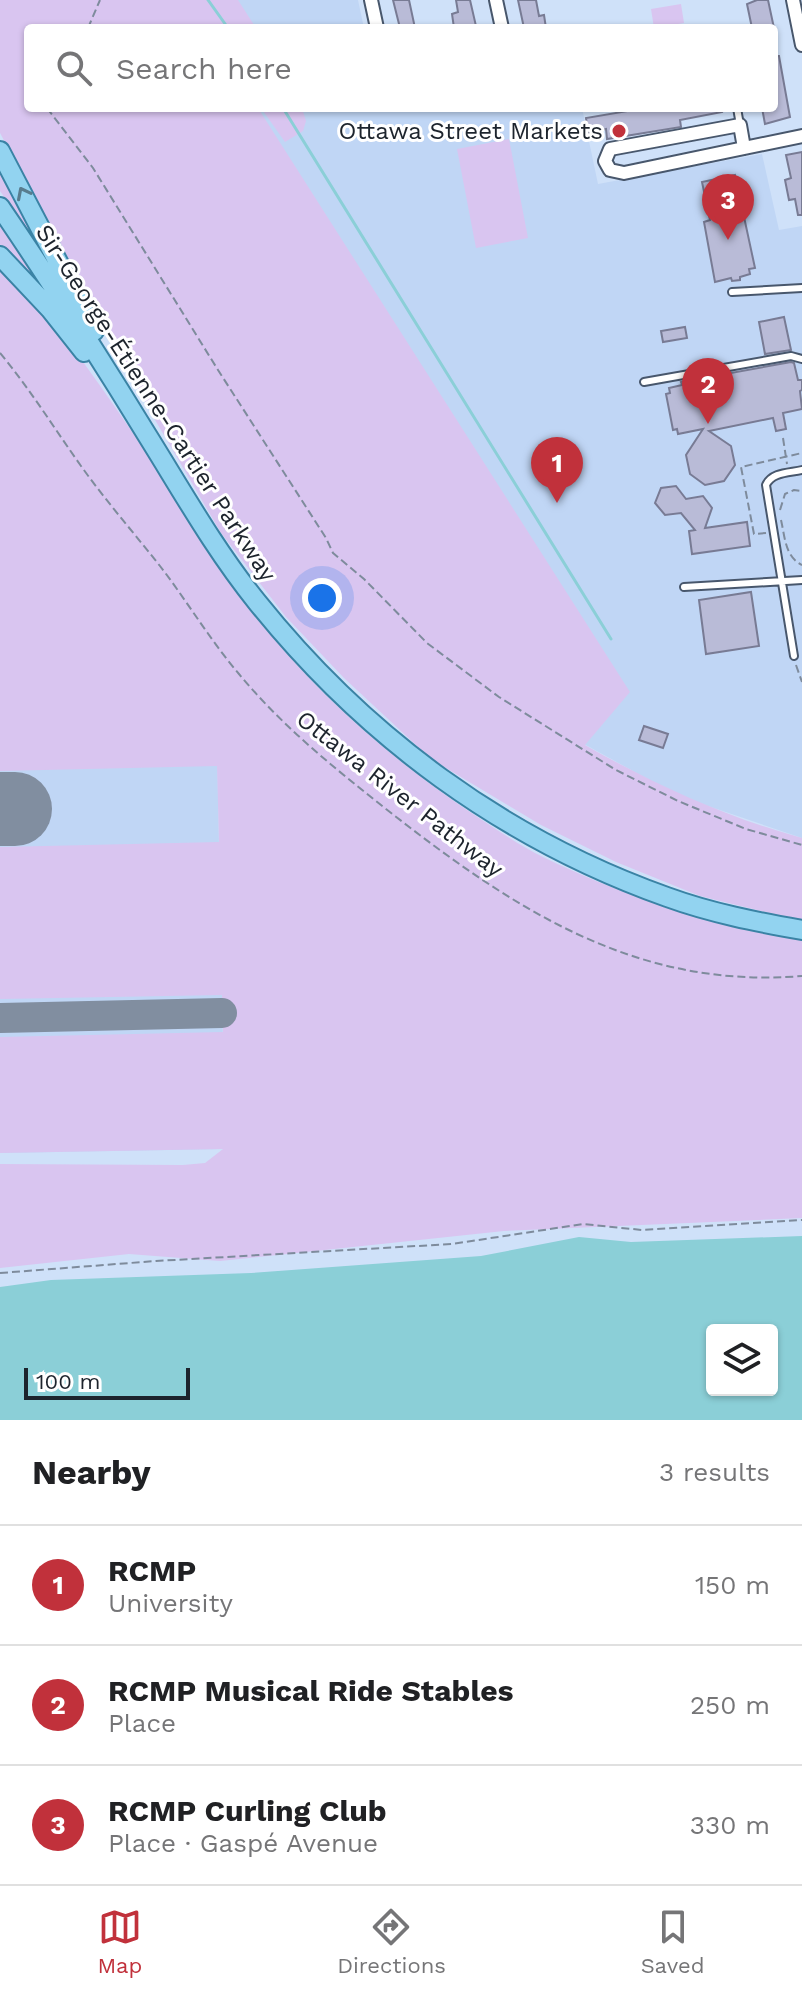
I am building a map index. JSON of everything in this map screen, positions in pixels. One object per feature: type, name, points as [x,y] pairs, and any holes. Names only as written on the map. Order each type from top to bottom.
[{"type":"main road","points":[[0,151],[78,298],[133,413]]},
{"type":"main road","name":"Sir-George-Étienne-Cartier Parkway","points":[[0,207],[63,300],[197,516],[257,602],[342,697],[437,777],[502,820],[595,869],[696,906],[802,930]]},
{"type":"main road","points":[[0,256],[50,309],[133,413]]},
{"type":"street","points":[[371,0],[376,24]]},
{"type":"street","points":[[496,0],[501,24]]},
{"type":"street","points":[[793,0],[802,45]]},
{"type":"street","points":[[744,148],[740,125],[610,149],[605,161],[610,170],[624,173],[802,136]]},
{"type":"lane","points":[[738,112],[740,125]]},
{"type":"lane","points":[[732,292],[802,288]]},
{"type":"lane","points":[[644,382],[791,356],[802,359]]},
{"type":"lane","points":[[794,656],[766,485],[771,478],[802,470]]},
{"type":"lane","points":[[684,587],[802,580]]},
{"type":"path","points":[[90,24],[100,0]]},
{"type":"path","points":[[50,112],[93,168],[319,525],[333,553],[364,579],[427,643],[499,697],[616,770],[678,801],[746,829],[802,845]]},
{"type":"path","name":"Ottawa River Pathway","points":[[0,353],[93,483],[161,567],[239,674],[294,735],[334,769],[485,884],[569,930],[664,966],[697,973],[753,978],[802,976]]},
{"type":"path","points":[[783,438],[788,473]]},
{"type":"path","points":[[802,491],[785,494],[780,509],[788,552],[794,561],[802,565]]},
{"type":"path","points":[[794,656],[802,682]]},
{"type":"path","points":[[0,1273],[452,1244],[583,1224],[642,1230],[802,1220]]},
{"type":"shaded area","points":[[0,0],[238,0],[253,24],[24,24],[24,112],[261,112],[630,692],[585,745],[690,798],[802,838],[802,921],[700,896],[616,862],[541,825],[431,759],[344,678],[286,617],[221,533],[151,413],[0,133]]},
{"type":"shaded area","points":[[134,0],[358,0],[363,24],[112,24]]},
{"type":"shaded area","points":[[681,4],[684,23],[653,24],[651,9]]},
{"type":"shaded area","points":[[61,112],[583,112],[598,184],[762,154],[779,230],[802,226],[802,838],[662,787],[584,744]]},
{"type":"shaded area","points":[[264,112],[303,112],[306,121],[303,131],[285,142]]},
{"type":"shaded area","points":[[509,139],[528,238],[476,248],[457,149]]},
{"type":"shaded area","points":[[0,160],[50,261],[0,191]]},
{"type":"shaded area","points":[[0,216],[58,310],[0,248]]},
{"type":"shaded area","points":[[0,261],[86,365],[271,635],[325,694],[386,749],[505,835],[574,872],[670,907],[802,938],[802,1218],[504,1231],[220,1261],[129,1254],[0,1268],[0,1164],[183,1165],[205,1163],[223,1149],[0,1153],[0,1037],[223,1032],[222,995],[0,999],[0,847],[219,842],[217,766],[0,771]]},
{"type":"shaded area","points":[[0,629],[217,746],[225,1149],[0,1153]]},
{"type":"shaded area","points":[[802,1236],[802,1420],[0,1420],[0,1287],[51,1280],[251,1273],[481,1256],[579,1237],[631,1242]]},
{"type":"building","points":[[393,0],[409,0],[414,24],[399,24]]},
{"type":"building","points":[[456,0],[470,0],[476,24],[453,24],[452,14],[458,12]]},
{"type":"building","points":[[518,0],[536,0],[539,16],[544,15],[545,24],[523,24]]},
{"type":"building","points":[[768,0],[773,24],[751,24],[747,4]]},
{"type":"building","points":[[779,56],[790,117],[765,124],[763,112],[778,112]]},
{"type":"building","points":[[622,112],[722,112],[680,120],[681,127],[607,139],[606,129],[588,133],[586,118]]},
{"type":"building","points":[[802,152],[802,215],[798,215],[795,199],[789,200],[785,180],[791,178],[786,155]]},
{"type":"building","points":[[735,175],[755,268],[749,269],[750,274],[740,277],[740,280],[732,281],[731,278],[715,282],[704,222],[710,220],[702,182]]},
{"type":"building","points":[[784,317],[791,350],[765,354],[759,322]]},
{"type":"building","points":[[685,327],[687,338],[663,342],[661,331]]},
{"type":"building","points":[[794,363],[798,380],[802,380],[802,409],[783,413],[786,429],[776,431],[773,418],[709,431],[731,446],[735,465],[724,481],[705,485],[690,474],[686,455],[703,429],[678,434],[677,429],[673,430],[666,394],[670,393],[669,388],[682,385],[681,382]]},
{"type":"building","points":[[676,486],[686,499],[703,496],[712,508],[705,528],[747,522],[750,546],[692,554],[689,531],[695,530],[681,513],[665,515],[655,503],[661,488]]},
{"type":"building","points":[[751,592],[759,646],[706,654],[699,600]]},
{"type":"building","points":[[644,726],[668,734],[663,748],[639,740]]},
{"type":"waterway","points":[[208,0],[225,24]]},
{"type":"waterway","points":[[285,112],[611,639]]},
{"type":"taxiway","points":[[0,1018],[222,1013]]},
{"type":"runway","points":[[0,809],[15,809]]},
{"type":"place","name":"Ottawa Street Markets","points":[[619,131]]},
{"type":"place","name":"RCMP Curling Club","points":[[728,240]]},
{"type":"place","name":"RCMP Musical Ride Stables","points":[[708,424]]},
{"type":"place","name":"RCMP","points":[[557,503]]}]
